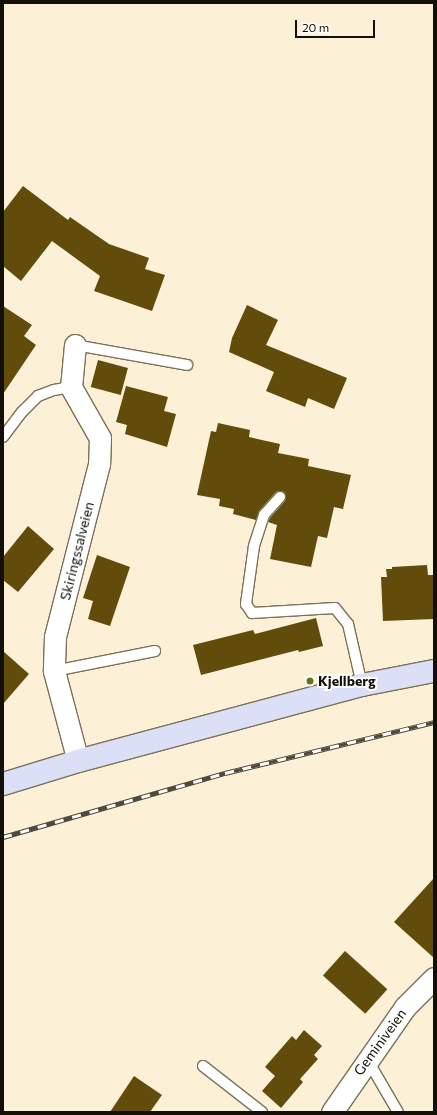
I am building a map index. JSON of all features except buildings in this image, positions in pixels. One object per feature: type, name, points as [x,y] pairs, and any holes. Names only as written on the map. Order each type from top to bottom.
[{"type":"main road","points":[[3,784],[78,761],[362,685],[434,671]]},
{"type":"street","points":[[71,387],[75,345]]},
{"type":"street","name":"Skiringssalveien","points":[[71,387],[100,438],[100,464],[55,637],[54,672],[78,761]]},
{"type":"street","name":"Geminiveien","points":[[332,1112],[367,1059],[405,1007],[434,978]]},
{"type":"lane","points":[[75,345],[187,365]]},
{"type":"lane","points":[[3,437],[22,412],[38,396],[54,390],[71,387]]},
{"type":"lane","points":[[280,497],[264,515],[254,546],[246,604],[252,613],[335,608],[348,624],[362,685]]},
{"type":"lane","points":[[54,672],[155,651]]},
{"type":"lane","points":[[367,1059],[398,1112]]},
{"type":"lane","points":[[203,1066],[262,1112]]},
{"type":"railway","points":[[3,837],[225,773],[434,722]]},
{"type":"place","name":"Kjellberg","points":[[310,681]]}]
